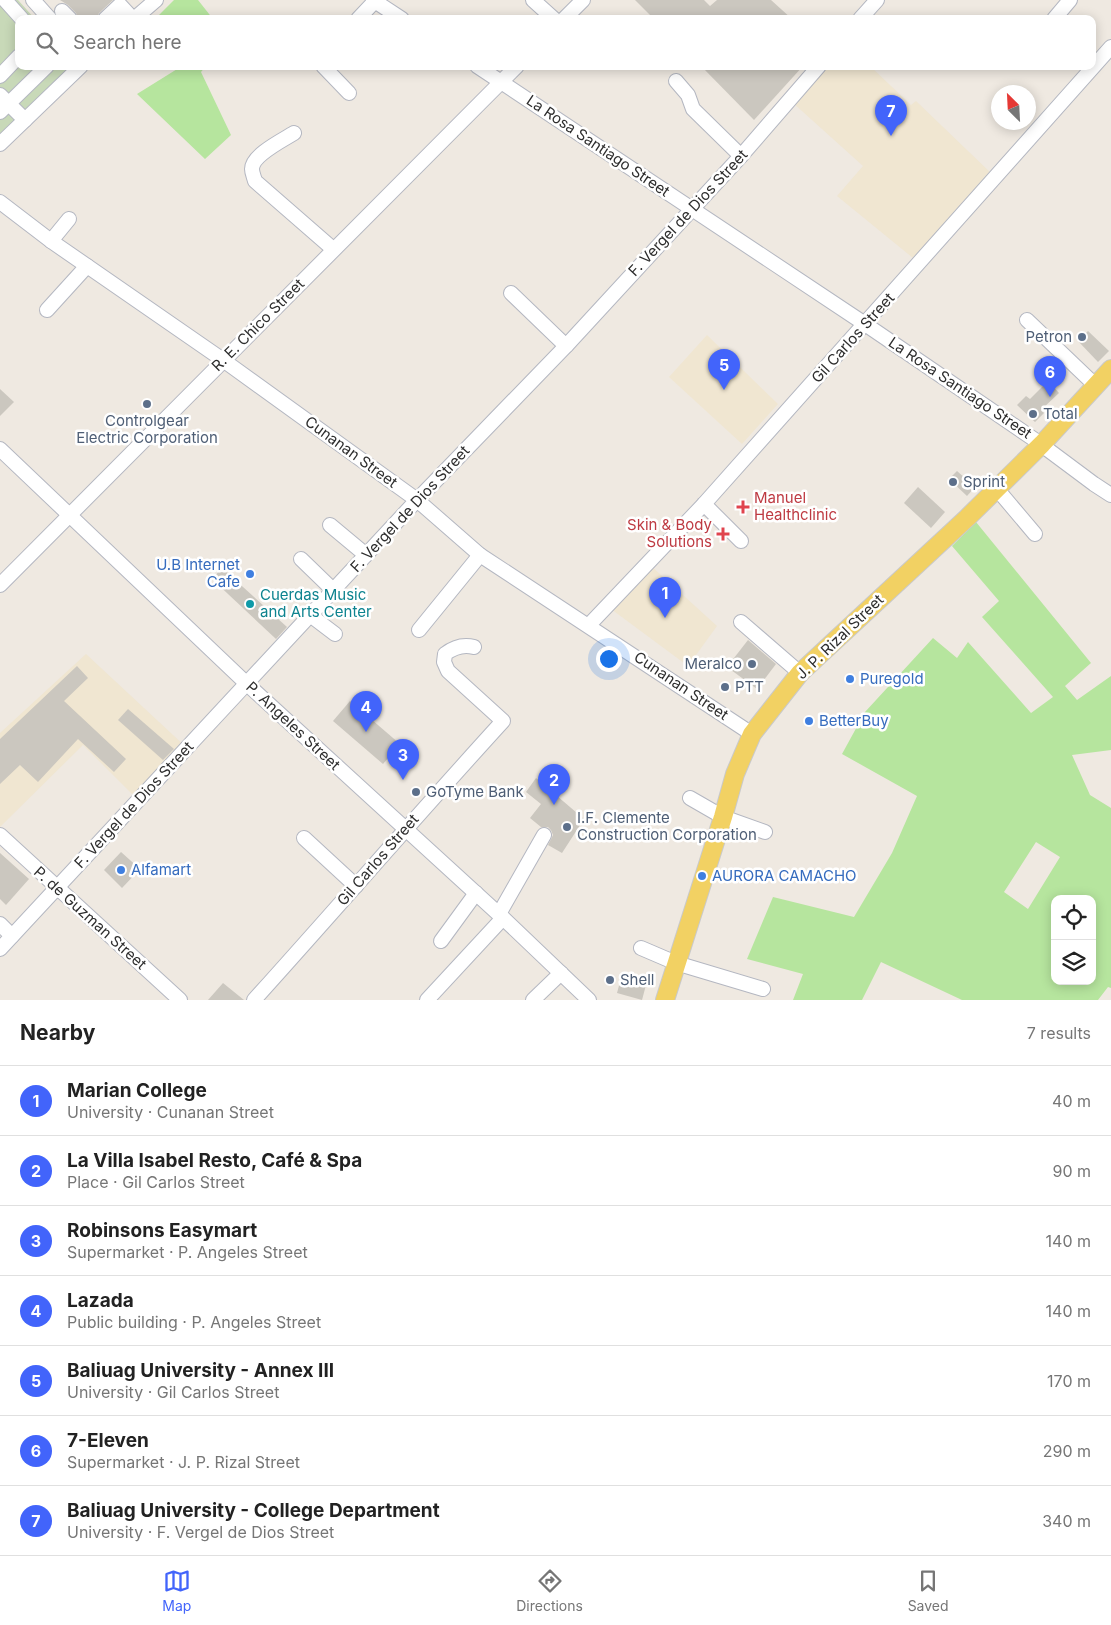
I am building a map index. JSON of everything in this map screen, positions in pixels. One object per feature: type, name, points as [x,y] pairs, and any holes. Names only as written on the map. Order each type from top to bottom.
[{"type":"main road","name":"J. P. Rizal Street","points":[[665,1000],[735,774],[752,734],[800,673],[996,489],[1042,444],[1111,369]]},
{"type":"street","points":[[33,0],[46,15]]},
{"type":"street","points":[[138,15],[156,0]]},
{"type":"street","points":[[533,0],[550,15]]},
{"type":"street","points":[[568,15],[583,0]]},
{"type":"street","points":[[864,15],[877,0]]},
{"type":"street","points":[[1057,15],[1070,0]]},
{"type":"street","points":[[362,15],[374,1],[396,15]]},
{"type":"street","points":[[4,2],[18,15]]},
{"type":"street","points":[[109,15],[120,5],[129,15]]},
{"type":"street","name":"Gil Carlos Street","points":[[1096,64],[1111,47]]},
{"type":"street","points":[[0,76],[15,60]]},
{"type":"street","points":[[25,120],[3,103],[42,70]]},
{"type":"street","points":[[0,144],[77,70]]},
{"type":"street","points":[[328,70],[349,93]]},
{"type":"street","name":"La Rosa Santiago Street","points":[[483,70],[866,324],[1042,444],[1111,495]]},
{"type":"street","name":"R. E. Chico Street","points":[[0,585],[513,70]]},
{"type":"street","name":"F. Vergel de Dios Street","points":[[0,949],[417,500],[566,346],[741,156],[816,70]]},
{"type":"street","name":"Gil Carlos Street","points":[[589,626],[704,504],[1091,70]]},
{"type":"street","points":[[676,81],[688,95],[693,109],[741,156]]},
{"type":"street","points":[[294,133],[257,157],[252,166],[255,181],[334,249]]},
{"type":"street","name":"Cunanan Street","points":[[0,202],[51,242],[223,360],[417,500],[480,555],[752,734]]},
{"type":"street","points":[[51,242],[69,219]]},
{"type":"street","points":[[47,310],[87,266]]},
{"type":"street","points":[[511,293],[566,346]]},
{"type":"street","points":[[1026,320],[1095,386]]},
{"type":"street","name":"P. Angeles Street","points":[[0,448],[248,684],[501,916],[589,1000]]},
{"type":"street","points":[[996,489],[1035,534]]},
{"type":"street","points":[[704,504],[741,540]]},
{"type":"street","points":[[330,525],[366,555]]},
{"type":"street","points":[[419,630],[480,555]]},
{"type":"street","points":[[301,559],[333,590]]},
{"type":"street","points":[[310,615],[336,634]]},
{"type":"street","points":[[741,622],[800,673]]},
{"type":"street","name":"Gil Carlos Street","points":[[254,1000],[405,828],[503,721],[448,671],[444,662],[445,654],[451,649],[466,645],[474,647]]},
{"type":"street","points":[[690,798],[723,817],[765,832]]},
{"type":"street","name":"P. de Guzman Street","points":[[0,835],[180,1000]]},
{"type":"street","points":[[427,1000],[501,916],[544,835]]},
{"type":"street","points":[[304,838],[356,886]]},
{"type":"street","points":[[441,940],[476,894]]},
{"type":"street","points":[[0,924],[12,936]]},
{"type":"street","points":[[641,948],[676,963],[763,989]]},
{"type":"street","points":[[533,1000],[561,973]]},
{"type":"shaded area","points":[[821,70],[874,70],[911,105],[916,101],[993,175],[913,258],[837,196],[863,166],[792,102]]},
{"type":"shaded area","points":[[707,335],[778,404],[742,444],[669,377]]},
{"type":"shaded area","points":[[651,566],[717,626],[688,666],[611,609]]},
{"type":"shaded area","points":[[86,654],[187,748],[139,801],[83,745],[0,827],[0,733]]},
{"type":"green space","points":[[0,0],[18,0],[31,15],[15,15],[15,70],[73,70],[0,138]]},
{"type":"green space","points":[[174,0],[198,0],[210,15],[159,15]]},
{"type":"green space","points":[[176,70],[203,70],[201,72],[231,135],[205,159],[137,94]]},
{"type":"green space","points":[[976,522],[1091,663],[1065,686],[1077,700],[1111,676],[1111,750],[1072,755],[1090,795],[1111,808],[1111,988],[1108,987],[1098,1000],[962,1000],[881,962],[862,1000],[793,1000],[803,974],[747,959],[773,897],[854,917],[892,853],[917,796],[842,754],[865,712],[933,638],[957,658],[968,642],[1031,713],[1053,697],[982,617],[999,601],[952,546]],"holes":[[[1036,842],[1060,857],[1028,909],[1004,892]]]},
{"type":"building","points":[[60,0],[113,0],[98,15],[77,15],[68,5]]},
{"type":"building","points":[[635,0],[704,0],[710,6],[717,0],[771,0],[788,15],[650,15]]},
{"type":"building","points":[[705,70],[799,70],[754,120]]},
{"type":"building","points":[[1088,331],[1109,351],[1098,362],[1078,341]]},
{"type":"building","points":[[1048,381],[1059,393],[1041,410],[1044,413],[1035,422],[1017,405],[1026,396],[1030,399]]},
{"type":"building","points":[[0,389],[14,402],[0,416]]},
{"type":"building","points":[[957,471],[975,487],[967,496],[949,479]]},
{"type":"building","points":[[918,487],[945,512],[931,528],[904,503]]},
{"type":"building","name":"Cuerdas Music and Arts Center","points":[[222,568],[287,627],[276,639],[212,579]]},
{"type":"building","name":"Meralco","points":[[748,640],[776,664],[757,689],[727,667]]},
{"type":"building","points":[[77,666],[88,678],[64,701],[126,759],[114,772],[78,739],[38,782],[20,765],[0,784],[0,739]]},
{"type":"building","points":[[350,701],[400,744],[383,764],[333,721]]},
{"type":"building","points":[[128,709],[174,749],[163,760],[118,720]]},
{"type":"building","points":[[536,778],[584,819],[562,853],[548,845],[553,835],[551,830],[548,827],[541,827],[530,818],[541,804],[526,792]]},
{"type":"building","name":"Alfamart","points":[[121,852],[140,869],[122,888],[104,870]]},
{"type":"building","points":[[0,853],[29,879],[6,905],[0,899]]},
{"type":"building","points":[[621,978],[646,985],[642,1000],[617,993]]},
{"type":"building","points":[[223,983],[244,1000],[208,1000]]},
{"type":"place","name":"Baliuag University - College Department","points":[[891,136]]},
{"type":"place","name":"Petron","points":[[1082,337]]},
{"type":"place","name":"Baliuag University - Annex III","points":[[724,390]]},
{"type":"place","name":"7-Eleven","points":[[1050,397]]},
{"type":"place","name":"Controlgear Electric Corporation","points":[[147,404]]},
{"type":"place","name":"Total","points":[[1033,414]]},
{"type":"place","name":"Sprint","points":[[953,482]]},
{"type":"place","name":"Manuel Healthclinic","points":[[743,507]]},
{"type":"place","name":"Skin & Body Solutions","points":[[723,534]]},
{"type":"place","name":"U.B Internet Cafe","points":[[250,574]]},
{"type":"place","name":"Cuerdas Music and Arts Center","points":[[250,604]]},
{"type":"place","name":"Marian College","points":[[665,618]]},
{"type":"place","name":"Meralco","points":[[752,664]]},
{"type":"place","name":"Puregold","points":[[850,679]]},
{"type":"place","name":"PTT","points":[[725,687]]},
{"type":"place","name":"BetterBuy","points":[[809,721]]},
{"type":"place","name":"Lazada","points":[[366,732]]},
{"type":"place","name":"Robinsons Easymart","points":[[403,780]]},
{"type":"place","name":"GoTyme Bank","points":[[416,792]]},
{"type":"place","name":"La Villa Isabel Resto, Café & Spa","points":[[554,805]]},
{"type":"place","name":"I.F. Clemente Construction Corporation","points":[[567,827]]},
{"type":"place","name":"Alfamart","points":[[121,870]]},
{"type":"place","name":"AURORA CAMACHO","points":[[702,876]]},
{"type":"place","name":"Shell","points":[[610,980]]}]
